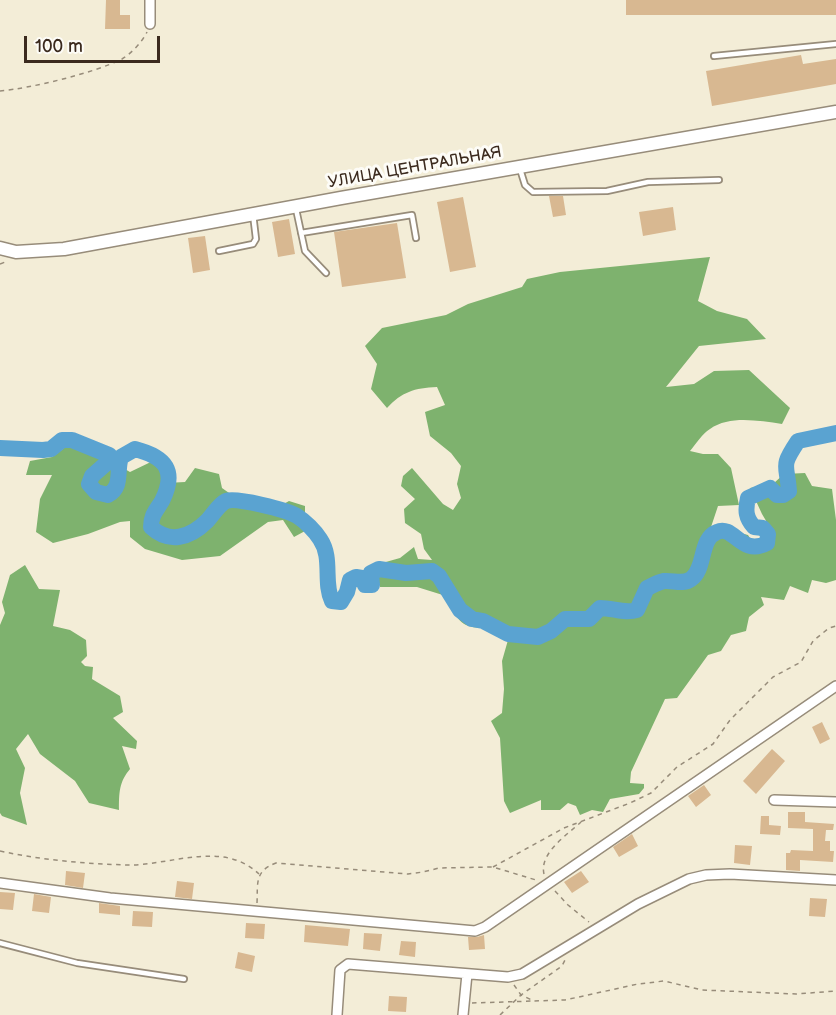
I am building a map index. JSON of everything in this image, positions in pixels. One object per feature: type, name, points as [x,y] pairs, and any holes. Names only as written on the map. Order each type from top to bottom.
[{"type":"main road","name":"УЛИЦА ЦЕНТРАЛЬНАЯ","points":[[0,249],[16,252],[64,249],[296,206],[836,112]]},
{"type":"street","points":[[150,0],[150,24]]},
{"type":"street","points":[[0,883],[110,898],[475,931],[485,927],[836,686]]},
{"type":"street","points":[[774,800],[836,802]]},
{"type":"street","points":[[337,1015],[340,970],[348,964],[508,977],[522,974],[638,904],[689,879],[706,875],[730,874],[836,880]]},
{"type":"street","points":[[463,1015],[467,974]]},
{"type":"lane","points":[[714,56],[836,44]]},
{"type":"lane","points":[[519,167],[525,185],[533,192],[607,191],[648,182],[719,180]]},
{"type":"lane","points":[[296,206],[305,251],[326,273]]},
{"type":"lane","points":[[219,251],[253,244],[256,239],[253,214]]},
{"type":"lane","points":[[301,233],[412,215],[416,238]]},
{"type":"lane","points":[[0,944],[99,968],[184,979]]},
{"type":"path","points":[[0,91],[17,90],[101,68],[124,58],[141,41],[150,24]]},
{"type":"path","points":[[493,867],[564,828],[651,793],[677,767],[713,744],[730,720],[773,677],[801,662],[813,641],[829,628],[836,626]]},
{"type":"path","points":[[581,822],[552,849],[545,861],[543,871],[549,883],[568,905],[585,920],[602,926]]},
{"type":"path","points":[[0,851],[35,858],[133,865],[186,857],[211,856],[247,863],[259,875]]},
{"type":"path","points":[[256,910],[259,875],[264,867],[276,863],[408,874],[439,868],[493,867],[549,883]]},
{"type":"path","points":[[500,1015],[521,996],[562,966],[571,945]]},
{"type":"path","points":[[508,977],[521,996],[534,1001]]},
{"type":"path","points":[[464,1005],[478,1002],[565,1000],[638,984],[664,981],[702,990],[796,994],[836,992]]},
{"type":"green space","points":[[710,257],[698,301],[717,311],[747,319],[766,339],[699,346],[666,387],[694,384],[714,371],[749,370],[790,408],[782,424],[736,420],[718,425],[704,434],[690,451],[718,454],[731,468],[739,505],[718,506],[711,527],[711,538],[729,530],[748,535],[751,540],[775,536],[750,488],[774,483],[784,474],[805,473],[812,486],[832,489],[836,520],[836,580],[826,583],[812,580],[808,593],[790,586],[784,600],[761,597],[764,605],[749,617],[746,631],[731,635],[721,651],[708,655],[677,698],[665,699],[631,772],[630,783],[644,784],[639,794],[610,799],[603,812],[592,810],[580,815],[576,806],[568,803],[560,810],[541,810],[541,800],[510,813],[504,801],[500,738],[491,721],[502,713],[504,689],[502,661],[508,640],[492,627],[473,627],[462,622],[446,596],[417,587],[380,587],[375,565],[400,558],[414,547],[418,559],[432,560],[424,549],[421,534],[405,523],[404,509],[415,499],[401,486],[403,476],[412,468],[443,504],[453,510],[461,498],[457,484],[461,466],[451,453],[430,436],[425,412],[445,405],[437,387],[409,392],[387,408],[371,389],[377,364],[365,346],[382,328],[446,315],[468,304],[522,287],[527,279],[560,272]]},
{"type":"green space","points":[[67,446],[90,449],[130,472],[157,459],[166,483],[185,482],[195,468],[219,474],[222,488],[239,500],[264,501],[278,507],[289,501],[305,506],[305,531],[294,537],[283,520],[268,522],[220,556],[182,560],[145,549],[130,537],[130,521],[53,543],[36,532],[40,499],[52,475],[26,475],[30,461],[52,457]]},
{"type":"green space","points":[[25,565],[39,589],[60,590],[53,626],[70,630],[86,640],[87,656],[81,662],[85,666],[93,667],[92,679],[120,696],[123,712],[113,718],[137,741],[136,749],[122,746],[130,769],[120,788],[119,810],[89,803],[75,781],[40,754],[28,734],[16,749],[25,768],[20,793],[27,825],[2,816],[0,813],[0,625],[5,613],[2,602],[10,575]]},
{"type":"building","points":[[106,0],[120,0],[120,15],[130,15],[130,29],[105,29]]},
{"type":"building","points":[[626,0],[836,0],[836,15],[626,15]]},
{"type":"building","points":[[801,55],[803,64],[836,59],[836,84],[712,106],[706,71]]},
{"type":"building","points":[[549,196],[563,196],[566,215],[553,217]]},
{"type":"building","points":[[463,197],[476,267],[450,272],[437,202]]},
{"type":"building","points":[[673,207],[676,230],[643,236],[639,212]]},
{"type":"building","points":[[289,219],[295,254],[278,257],[272,222]]},
{"type":"building","points":[[397,223],[406,278],[342,287],[334,232]]},
{"type":"building","points":[[205,236],[210,270],[193,273],[188,238]]},
{"type":"building","points":[[822,722],[830,739],[820,744],[812,727]]},
{"type":"building","points":[[772,749],[785,761],[756,794],[743,781]]},
{"type":"building","points":[[704,785],[711,795],[696,807],[688,796]]},
{"type":"building","points":[[788,812],[805,812],[805,822],[834,824],[833,830],[826,830],[825,841],[830,841],[830,851],[834,851],[833,862],[800,860],[800,871],[786,870],[786,853],[790,853],[791,850],[813,851],[813,829],[788,828]]},
{"type":"building","points":[[761,816],[769,816],[769,825],[781,826],[780,835],[760,834]]},
{"type":"building","points":[[632,834],[638,846],[619,857],[613,847]]},
{"type":"building","points":[[735,845],[752,846],[750,865],[734,863]]},
{"type":"building","points":[[66,871],[85,873],[83,888],[65,885]]},
{"type":"building","points":[[581,871],[589,882],[572,893],[564,882]]},
{"type":"building","points":[[177,881],[194,883],[192,899],[175,897]]},
{"type":"building","points":[[0,892],[15,893],[13,910],[0,909]]},
{"type":"building","points":[[34,894],[51,897],[49,913],[32,911]]},
{"type":"building","points":[[810,898],[827,899],[825,917],[809,916]]},
{"type":"building","points":[[99,903],[120,906],[120,915],[99,913]]},
{"type":"building","points":[[133,911],[153,912],[152,927],[132,926]]},
{"type":"building","points":[[246,923],[265,924],[264,939],[245,938]]},
{"type":"building","points":[[305,925],[350,929],[348,946],[304,942]]},
{"type":"building","points":[[364,933],[382,934],[380,951],[363,949]]},
{"type":"building","points":[[484,935],[485,949],[469,950],[468,937]]},
{"type":"building","points":[[401,941],[416,942],[415,957],[399,955]]},
{"type":"building","points":[[238,952],[255,956],[252,972],[235,968]]},
{"type":"building","points":[[389,996],[407,997],[406,1012],[388,1011]]},
{"type":"waterway","points":[[0,448],[43,450],[51,449],[62,440],[72,440],[109,455],[109,461],[92,476],[89,484],[96,492],[108,495],[116,488],[121,457],[135,449],[146,452],[161,461],[168,473],[166,490],[151,523],[151,527],[165,536],[179,537],[194,532],[226,501],[250,502],[273,508],[297,516],[310,526],[320,539],[326,554],[329,594],[332,601],[341,602],[350,580],[356,577],[362,578],[365,585],[372,585],[371,573],[379,569],[406,573],[432,571],[439,576],[460,610],[472,619],[483,621],[508,634],[538,637],[551,631],[565,619],[589,619],[600,608],[637,610],[647,588],[664,581],[688,581],[699,568],[707,541],[717,532],[728,532],[744,544],[751,546],[767,543],[768,534],[763,528],[754,527],[749,520],[746,511],[748,498],[770,488],[777,495],[783,495],[789,491],[786,466],[798,441],[836,433]]}]
